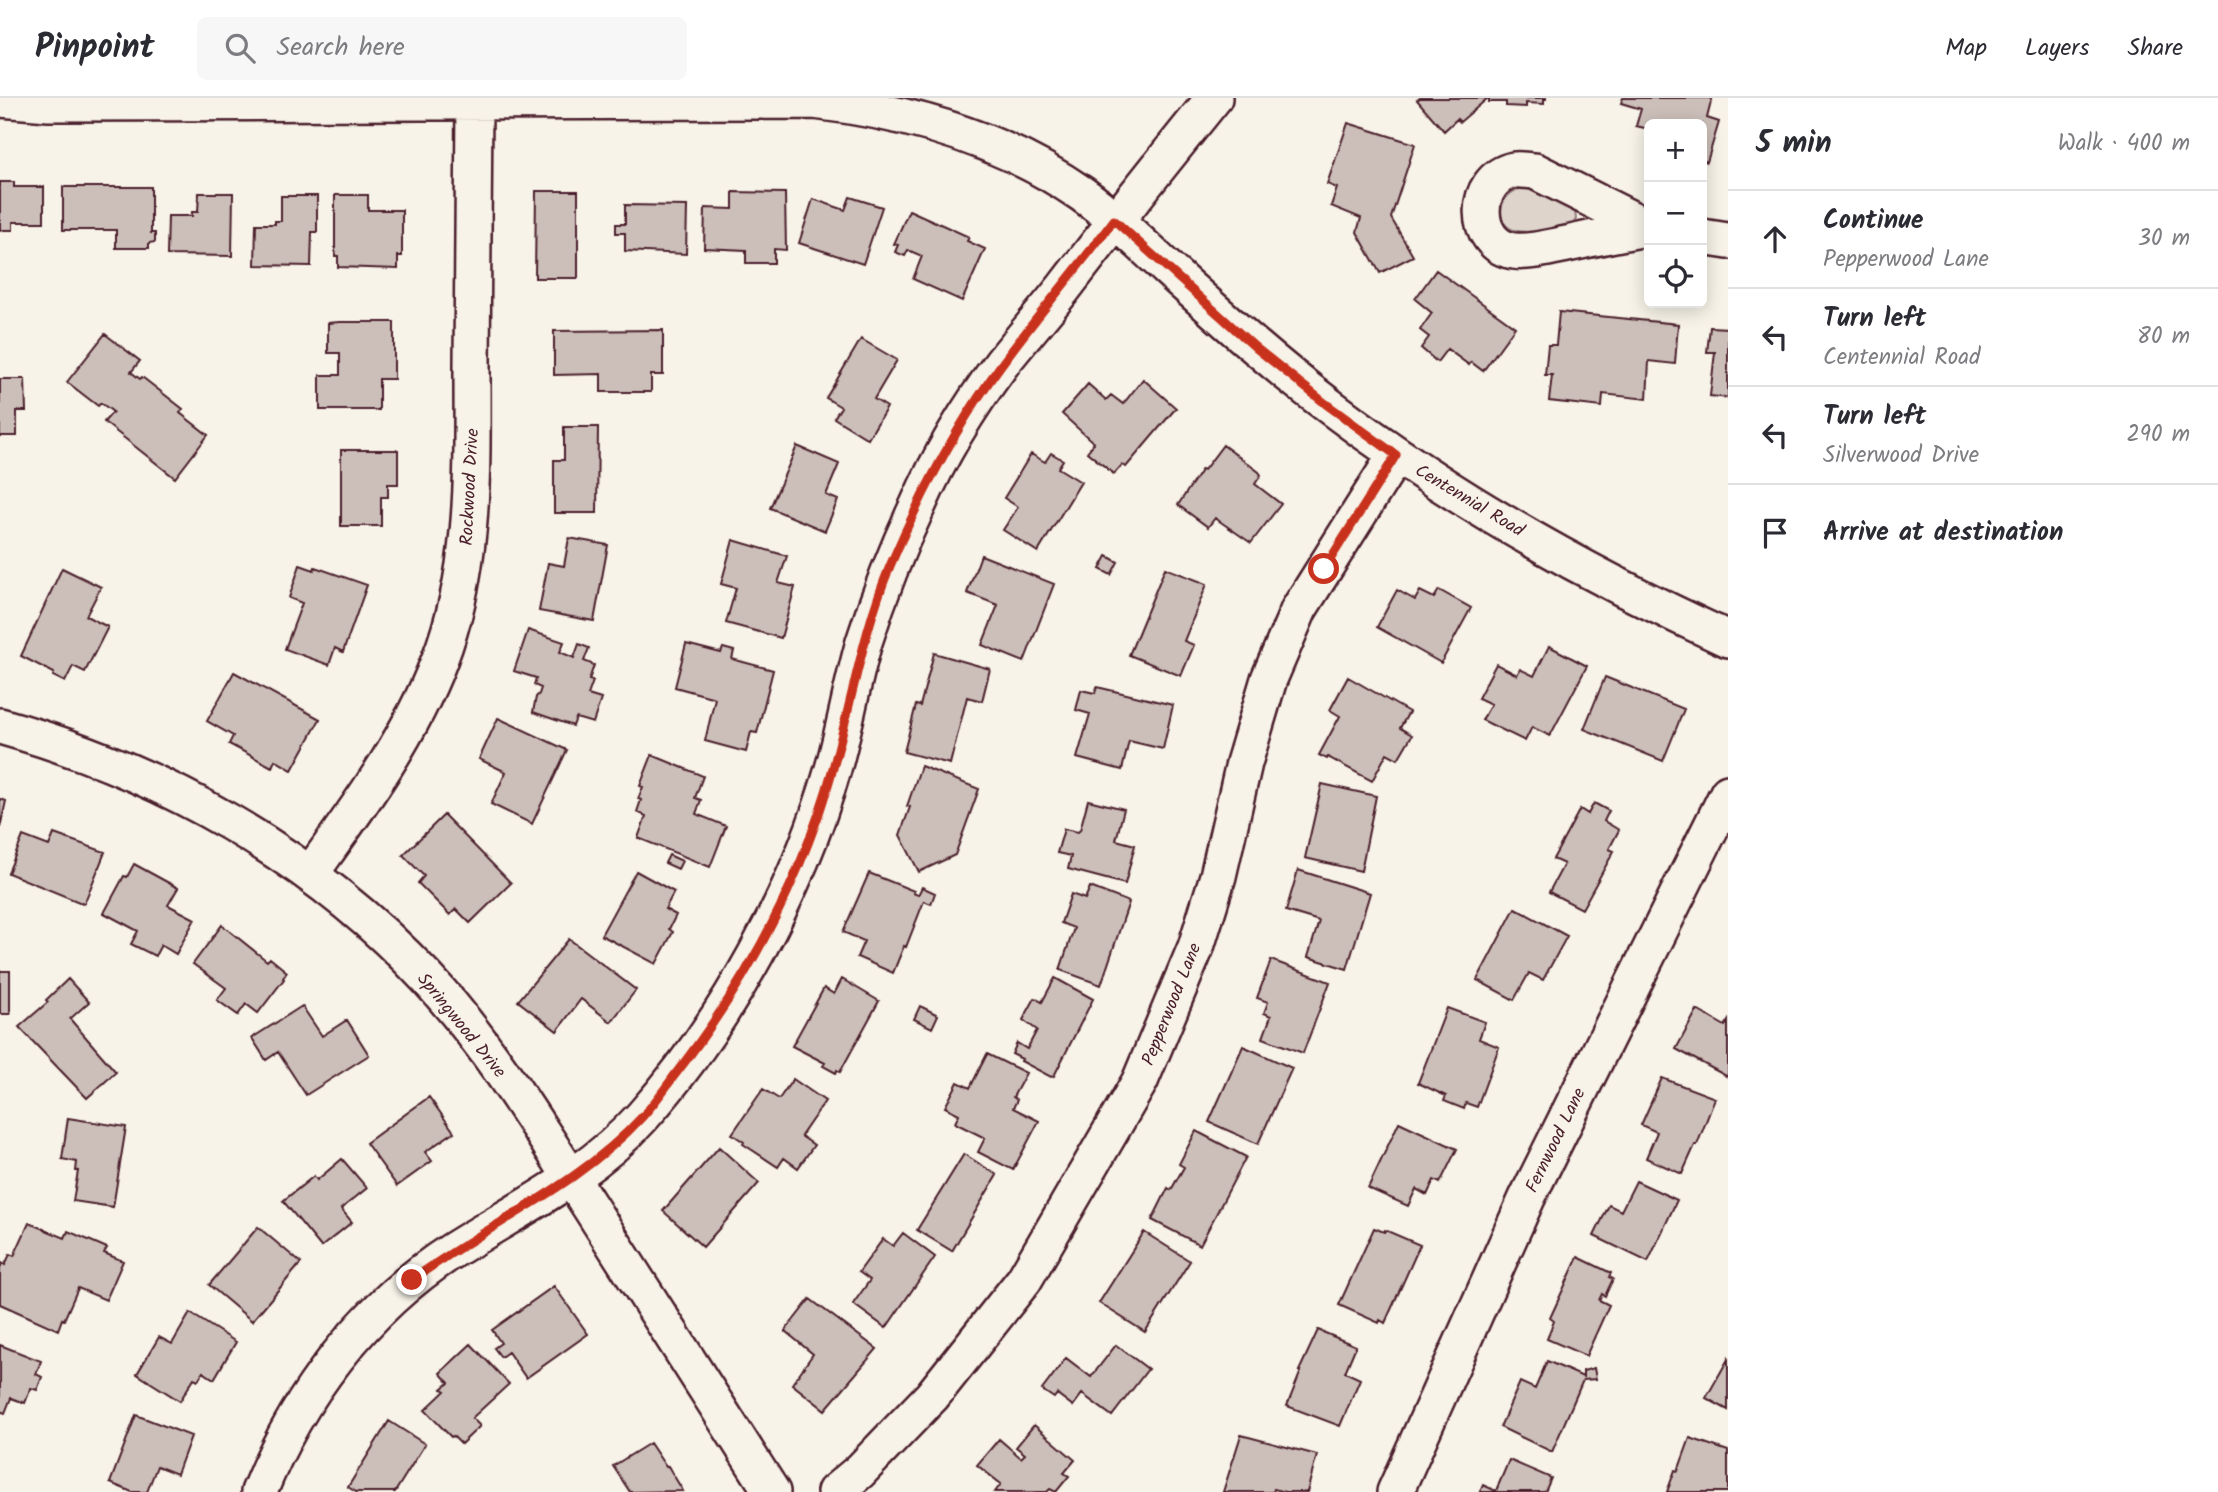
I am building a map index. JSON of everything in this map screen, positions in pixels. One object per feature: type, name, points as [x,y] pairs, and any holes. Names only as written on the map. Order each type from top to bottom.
[{"type":"street","points":[[259,1492],[292,1423],[332,1363],[373,1317],[412,1280],[448,1253],[572,1179],[609,1150],[643,1116],[701,1041],[745,975],[801,861],[832,771],[864,644],[889,570],[920,499],[958,429],[1001,365],[1214,98]]},
{"type":"street","name":"Centennial Road","points":[[0,99],[49,103],[814,102],[866,107],[932,124],[987,143],[1032,164],[1082,194],[1256,348],[1326,404],[1461,498],[1649,603],[1728,639]]},
{"type":"street","name":"Rockwood Drive","points":[[311,873],[379,779],[413,721],[440,660],[464,567],[472,500],[474,102]]},
{"type":"street","points":[[1707,238],[1728,241]]},
{"type":"street","name":"Pepperwood Lane","points":[[835,1492],[860,1471],[932,1396],[1024,1280],[1140,1081],[1196,947],[1218,876],[1244,764],[1269,679],[1299,608],[1396,455]]},
{"type":"street","name":"Springwood Drive","points":[[0,726],[107,761],[219,814],[311,873],[373,925],[427,978],[486,1049],[772,1492]]},
{"type":"street","name":"Fernwood Lane","points":[[1395,1492],[1527,1198],[1728,793]]},
{"type":"shaded area","points":[[1527,188],[1575,211],[1576,219],[1573,224],[1531,232],[1517,231],[1509,227],[1503,222],[1501,215],[1504,200],[1517,190]]},
{"type":"building","points":[[1488,98],[1460,122],[1457,119],[1444,131],[1417,100]]},
{"type":"building","points":[[1489,98],[1546,99],[1544,104],[1526,103],[1526,107],[1506,106],[1506,102],[1489,102]]},
{"type":"building","points":[[1623,98],[1712,98],[1707,118],[1719,122],[1707,162],[1707,119],[1644,119],[1644,128],[1636,126],[1641,109],[1621,103]]},
{"type":"building","points":[[1348,123],[1415,144],[1391,218],[1413,256],[1380,273],[1357,232],[1361,218],[1331,206],[1337,188],[1327,184]]},
{"type":"building","points":[[0,182],[14,182],[14,187],[44,187],[44,222],[13,222],[13,230],[0,230]]},
{"type":"building","points":[[63,187],[151,187],[151,233],[155,233],[155,242],[149,243],[149,248],[116,248],[116,230],[63,230]]},
{"type":"building","points":[[536,191],[578,191],[578,278],[535,278]]},
{"type":"building","points":[[733,192],[785,193],[786,250],[774,249],[774,263],[746,263],[746,250],[704,248],[705,208],[733,209]]},
{"type":"building","points":[[199,193],[233,193],[232,256],[167,255],[168,216],[192,216],[192,212],[198,212]]},
{"type":"building","points":[[335,195],[368,195],[368,210],[402,210],[402,256],[398,256],[398,269],[338,267],[338,256],[335,256]]},
{"type":"building","points":[[281,196],[317,196],[317,232],[312,232],[311,266],[255,265],[256,224],[275,224],[275,221],[281,221]]},
{"type":"building","points":[[850,197],[882,207],[863,264],[799,243],[813,199],[845,210]]},
{"type":"building","points":[[625,205],[687,206],[686,254],[625,251],[625,233],[616,233],[616,224],[625,224]]},
{"type":"building","points":[[909,210],[969,237],[967,241],[985,249],[962,301],[913,279],[922,256],[908,250],[905,256],[895,252],[898,245],[894,244]]},
{"type":"building","points":[[1436,270],[1515,327],[1483,371],[1471,362],[1469,365],[1447,349],[1437,362],[1421,348],[1429,337],[1420,330],[1432,313],[1415,299]]},
{"type":"building","points":[[1559,312],[1678,324],[1675,364],[1649,361],[1647,399],[1603,394],[1602,407],[1549,401],[1552,375],[1545,375],[1548,345],[1556,345]]},
{"type":"building","points":[[394,322],[394,379],[379,379],[379,410],[320,410],[320,375],[340,375],[340,353],[328,353],[328,323]]},
{"type":"building","points":[[1710,327],[1728,328],[1728,398],[1710,396],[1715,352],[1707,352]]},
{"type":"building","points":[[663,330],[663,375],[651,375],[651,392],[601,392],[601,374],[554,375],[554,331]]},
{"type":"building","points":[[105,334],[140,361],[131,372],[140,379],[142,377],[183,409],[180,413],[208,435],[175,478],[104,422],[113,412],[101,403],[98,406],[67,382]]},
{"type":"building","points":[[861,339],[897,360],[874,399],[887,407],[868,439],[834,418],[841,407],[826,398]]},
{"type":"building","points":[[0,379],[25,379],[26,411],[17,411],[17,436],[0,436]]},
{"type":"building","points":[[1143,379],[1176,408],[1126,467],[1122,465],[1114,474],[1087,452],[1094,443],[1062,414],[1088,384],[1106,400],[1111,395],[1123,404]]},
{"type":"building","points":[[564,427],[598,427],[597,513],[554,513],[554,460],[564,460]]},
{"type":"building","points":[[1223,445],[1259,472],[1261,475],[1255,484],[1281,504],[1251,543],[1215,518],[1208,527],[1178,505],[1202,469],[1204,470]]},
{"type":"building","points":[[797,446],[839,464],[826,495],[838,500],[825,531],[770,508]]},
{"type":"building","points":[[341,450],[398,450],[398,484],[388,484],[388,497],[381,497],[381,526],[341,526]]},
{"type":"building","points":[[1051,453],[1063,460],[1058,468],[1081,482],[1038,552],[1003,530],[1018,507],[1004,498],[1031,454],[1045,462]]},
{"type":"building","points":[[569,538],[608,545],[594,621],[539,611],[548,563],[564,566]]},
{"type":"building","points":[[733,540],[787,556],[778,583],[795,587],[781,638],[726,623],[736,588],[721,584]]},
{"type":"building","points":[[981,555],[1054,584],[1024,662],[982,645],[998,605],[967,593]]},
{"type":"building","points":[[1107,556],[1118,562],[1111,575],[1100,569]]},
{"type":"building","points":[[300,565],[314,570],[315,567],[367,585],[343,652],[335,648],[329,665],[285,649],[302,603],[289,598]]},
{"type":"building","points":[[62,568],[101,587],[86,616],[108,627],[85,672],[73,666],[65,682],[53,676],[54,673],[21,656]]},
{"type":"building","points":[[1165,568],[1207,584],[1184,641],[1194,645],[1181,676],[1129,655]]},
{"type":"building","points":[[1397,590],[1415,600],[1420,591],[1434,598],[1439,590],[1471,608],[1441,663],[1377,627]]},
{"type":"building","points":[[528,630],[564,642],[560,652],[574,658],[579,644],[589,648],[584,661],[594,665],[589,680],[593,681],[588,695],[601,699],[593,723],[576,718],[573,726],[533,712],[541,688],[534,685],[536,678],[514,671]]},
{"type":"building","points":[[686,644],[721,653],[723,648],[734,651],[732,659],[773,670],[757,733],[751,732],[746,752],[705,741],[715,698],[675,687]]},
{"type":"building","points":[[1549,646],[1587,666],[1550,736],[1532,727],[1525,741],[1482,720],[1491,704],[1478,698],[1496,664],[1517,675],[1520,669],[1534,676]]},
{"type":"building","points":[[934,653],[990,669],[982,701],[967,697],[950,764],[904,752],[916,705],[920,706]]},
{"type":"building","points":[[234,672],[320,719],[292,770],[275,760],[272,767],[229,744],[233,736],[207,721]]},
{"type":"building","points":[[1348,677],[1409,712],[1400,728],[1412,735],[1398,759],[1387,753],[1372,781],[1328,757],[1327,759],[1319,755],[1340,716],[1330,710]]},
{"type":"building","points":[[1605,677],[1684,709],[1663,761],[1584,729]]},
{"type":"building","points":[[1097,687],[1173,705],[1163,749],[1129,741],[1122,770],[1077,758],[1090,714],[1076,710],[1081,690],[1095,693]]},
{"type":"building","points":[[498,718],[567,750],[532,824],[491,804],[506,772],[479,759]]},
{"type":"building","points":[[652,755],[703,776],[695,798],[701,800],[696,814],[726,826],[710,867],[638,838],[646,816],[637,812],[643,787],[640,786]]},
{"type":"building","points":[[921,766],[979,789],[955,855],[919,872],[900,835]]},
{"type":"building","points":[[1322,784],[1376,796],[1361,871],[1305,858]]},
{"type":"building","points":[[0,799],[6,801],[0,828]]},
{"type":"building","points":[[1088,800],[1124,809],[1116,840],[1135,845],[1125,884],[1068,869],[1071,856],[1057,853],[1064,829],[1078,832],[1080,830]]},
{"type":"building","points":[[1594,803],[1609,811],[1604,821],[1619,830],[1609,849],[1614,851],[1582,909],[1549,892],[1564,864],[1553,859],[1580,809],[1588,814]]},
{"type":"building","points":[[444,815],[511,883],[470,923],[456,909],[450,915],[418,883],[424,876],[403,855]]},
{"type":"building","points":[[54,834],[105,852],[84,904],[8,873],[23,836],[49,846]]},
{"type":"building","points":[[669,855],[682,861],[678,869],[665,863]]},
{"type":"building","points":[[134,864],[178,888],[168,905],[195,919],[176,954],[161,945],[155,956],[131,944],[138,931],[104,913],[124,876],[127,877]]},
{"type":"building","points":[[1298,870],[1370,893],[1347,969],[1308,957],[1319,921],[1286,911]]},
{"type":"building","points":[[636,871],[674,892],[665,909],[676,915],[669,929],[673,932],[656,964],[601,935]]},
{"type":"building","points":[[869,873],[918,895],[922,887],[935,893],[931,904],[924,901],[893,973],[857,957],[864,941],[843,932]]},
{"type":"building","points":[[1090,887],[1129,902],[1101,985],[1060,970],[1074,928],[1061,923],[1071,894],[1085,899]]},
{"type":"building","points":[[1515,908],[1567,936],[1543,980],[1529,973],[1514,1000],[1477,980]]},
{"type":"building","points":[[222,925],[267,961],[270,958],[287,972],[258,1013],[246,1004],[238,1015],[217,1000],[226,988],[193,964]]},
{"type":"building","points":[[569,939],[636,990],[611,1022],[581,999],[557,1031],[518,1001]]},
{"type":"building","points":[[1271,960],[1330,982],[1303,1053],[1263,1038],[1271,1016],[1264,1013],[1268,1002],[1257,998]]},
{"type":"building","points":[[0,971],[10,971],[10,1014],[0,1014]]},
{"type":"building","points":[[1055,978],[1093,999],[1054,1076],[1051,1077],[1012,1054],[1017,1043],[1027,1049],[1037,1030],[1023,1020],[1035,998],[1042,1002]]},
{"type":"building","points":[[68,979],[89,1002],[70,1019],[116,1072],[87,1098],[19,1027],[48,1002],[46,1000]]},
{"type":"building","points":[[842,979],[879,1001],[840,1072],[837,1070],[836,1073],[823,1066],[825,1063],[792,1046],[824,988],[834,994]]},
{"type":"building","points":[[302,1006],[322,1036],[347,1020],[369,1055],[306,1095],[278,1052],[266,1060],[252,1038]]},
{"type":"building","points":[[920,1006],[938,1015],[932,1028],[914,1019]]},
{"type":"building","points":[[1447,1008],[1485,1022],[1479,1039],[1499,1047],[1477,1107],[1466,1103],[1464,1109],[1444,1101],[1446,1096],[1418,1083]]},
{"type":"building","points":[[1697,1010],[1725,1026],[1728,1021],[1728,1077],[1676,1049]]},
{"type":"building","points":[[1243,1046],[1292,1068],[1258,1144],[1209,1122]]},
{"type":"building","points":[[987,1054],[1026,1073],[1013,1097],[1017,1100],[1013,1108],[1039,1121],[1013,1170],[978,1152],[985,1138],[955,1123],[959,1114],[945,1107],[958,1082],[970,1088]]},
{"type":"building","points":[[1662,1078],[1715,1098],[1697,1145],[1682,1174],[1646,1158],[1657,1132],[1641,1125]]},
{"type":"building","points":[[793,1079],[825,1101],[801,1136],[814,1145],[798,1168],[784,1158],[778,1167],[732,1134],[763,1089],[779,1099]]},
{"type":"building","points":[[429,1097],[454,1132],[425,1152],[432,1161],[397,1186],[366,1143]]},
{"type":"building","points":[[68,1118],[126,1127],[113,1207],[73,1201],[77,1162],[62,1159]]},
{"type":"building","points":[[1399,1122],[1457,1149],[1440,1183],[1434,1180],[1427,1195],[1416,1189],[1408,1206],[1368,1188]]},
{"type":"building","points":[[1196,1131],[1246,1157],[1200,1245],[1152,1220],[1168,1188],[1171,1190],[1184,1167],[1179,1164]]},
{"type":"building","points":[[719,1147],[759,1183],[703,1247],[663,1211]]},
{"type":"building","points":[[964,1154],[997,1175],[952,1251],[917,1230]]},
{"type":"building","points":[[342,1159],[367,1188],[341,1209],[352,1222],[321,1247],[283,1201],[314,1176],[317,1180]]},
{"type":"building","points":[[1636,1181],[1677,1200],[1648,1262],[1594,1236],[1609,1205],[1621,1211]]},
{"type":"building","points":[[29,1223],[65,1238],[68,1231],[107,1248],[104,1253],[123,1261],[106,1300],[78,1288],[58,1330],[0,1304],[2,1263],[5,1265],[10,1254],[14,1256]]},
{"type":"building","points":[[258,1227],[301,1263],[252,1321],[209,1285]]},
{"type":"building","points":[[1374,1228],[1420,1245],[1385,1323],[1380,1320],[1379,1323],[1339,1305]]},
{"type":"building","points":[[1144,1232],[1190,1261],[1145,1332],[1099,1303]]},
{"type":"building","points":[[903,1233],[935,1257],[886,1328],[853,1304],[870,1280],[859,1272],[883,1239],[893,1246]]},
{"type":"building","points":[[1578,1257],[1611,1273],[1609,1277],[1613,1279],[1605,1296],[1602,1294],[1599,1300],[1609,1305],[1586,1356],[1547,1339],[1554,1321],[1550,1318]]},
{"type":"building","points":[[554,1286],[588,1334],[526,1378],[508,1352],[501,1357],[494,1348],[501,1343],[492,1330]]},
{"type":"building","points":[[810,1299],[877,1349],[825,1410],[792,1384],[813,1354],[785,1331]]},
{"type":"building","points":[[190,1313],[236,1342],[214,1379],[203,1372],[198,1380],[194,1378],[180,1401],[137,1374],[159,1337],[172,1344]]},
{"type":"building","points":[[1318,1330],[1356,1346],[1345,1372],[1360,1379],[1340,1426],[1287,1406],[1299,1371]]},
{"type":"building","points":[[471,1344],[509,1384],[472,1418],[480,1426],[461,1444],[425,1410],[445,1391],[442,1389],[449,1383],[440,1373]]},
{"type":"building","points":[[0,1345],[41,1361],[36,1374],[42,1377],[37,1390],[31,1388],[25,1403],[11,1398],[5,1413],[0,1411]]},
{"type":"building","points":[[1116,1345],[1148,1369],[1112,1416],[1082,1394],[1073,1406],[1057,1394],[1054,1398],[1042,1390],[1066,1358],[1091,1377]]},
{"type":"building","points":[[1728,1359],[1728,1410],[1706,1398]]},
{"type":"building","points":[[1547,1361],[1583,1377],[1583,1371],[1594,1368],[1596,1379],[1583,1380],[1552,1452],[1500,1427],[1520,1382],[1535,1389]]},
{"type":"building","points":[[136,1415],[191,1436],[177,1474],[157,1466],[147,1492],[132,1492],[110,1483]]},
{"type":"building","points":[[389,1421],[425,1444],[395,1492],[356,1492],[348,1487]]},
{"type":"building","points":[[1034,1425],[1075,1460],[1064,1473],[1069,1476],[1056,1492],[1050,1489],[1047,1492],[995,1492],[1001,1484],[977,1465],[999,1439],[1021,1458],[1025,1454],[1016,1447]]},
{"type":"building","points":[[1241,1435],[1317,1455],[1307,1492],[1274,1489],[1273,1492],[1223,1492]]},
{"type":"building","points":[[1690,1438],[1728,1451],[1728,1492],[1667,1492]]},
{"type":"building","points":[[650,1443],[683,1491],[630,1492],[613,1466]]},
{"type":"building","points":[[1509,1460],[1551,1478],[1545,1492],[1480,1492],[1483,1485],[1496,1491]]},
{"type":"route","points":[[412,1280],[448,1253],[572,1179],[609,1150],[643,1116],[701,1041],[745,975],[801,861],[832,771],[864,644],[889,570],[920,499],[958,429],[1001,365],[1114,220],[1256,348],[1396,455],[1324,569]]}]
